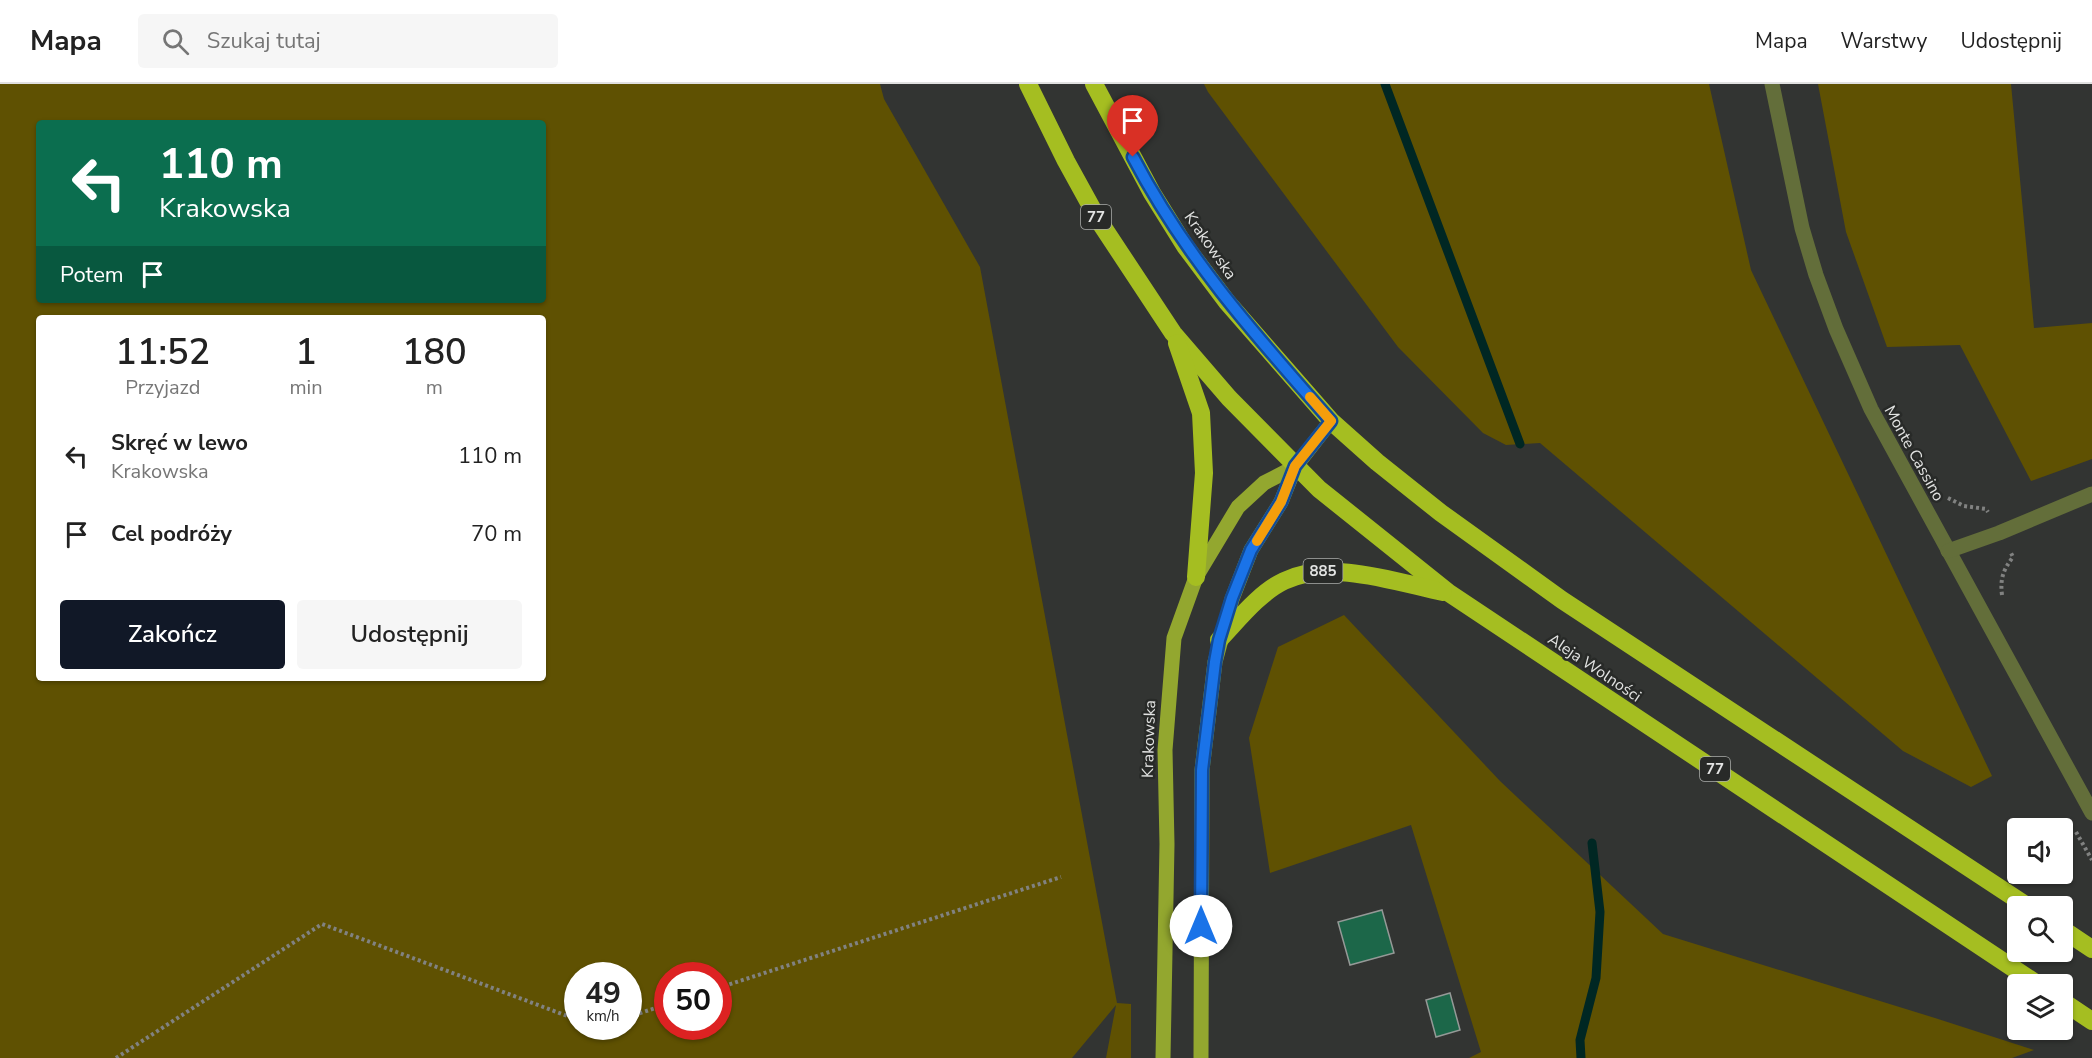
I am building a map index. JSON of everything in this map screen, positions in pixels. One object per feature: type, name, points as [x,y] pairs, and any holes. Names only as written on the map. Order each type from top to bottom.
[{"type":"highway","name":"77","points":[[1028,84],[1099,222],[1173,333]]},
{"type":"highway","name":"Krakowska","points":[[1094,84],[1152,194],[1185,246],[1227,302],[1331,421]]},
{"type":"highway","name":"Aleja Wolności","points":[[1173,333],[1229,398],[1295,466],[1359,522],[1449,594],[2022,974]]},
{"type":"highway","points":[[1173,333],[1201,413],[1204,473],[1196,577]]},
{"type":"highway","points":[[1331,421],[1377,462],[1441,513],[1562,600],[2012,896]]},
{"type":"highway","name":"885","points":[[1219,640],[1252,605],[1284,581],[1316,571],[1369,576],[1449,594]]},
{"type":"highway","points":[[2073,936],[2092,949]]},
{"type":"highway","points":[[2073,1008],[2092,1021]]},
{"type":"main road","name":"Krakowska","points":[[1201,1058],[1202,770],[1219,640],[1232,598],[1251,550],[1281,502],[1295,466],[1331,421]]},
{"type":"main road","name":"Krakowska","points":[[1163,1058],[1167,844],[1165,750],[1174,638],[1196,577],[1238,507],[1264,483],[1295,466]]},
{"type":"street","name":"Monte Cassino","points":[[1772,84],[1802,228],[1816,275],[1836,329],[1871,409],[2092,813]]},
{"type":"street","points":[[1948,551],[1999,533],[2092,494]]},
{"type":"path","points":[[1940,494],[1964,506],[1986,509],[2013,557],[2004,569],[2000,582],[2003,604]]},
{"type":"path","points":[[2073,826],[2092,860]]},
{"type":"path","points":[[732,983],[1061,877]]},
{"type":"path","points":[[116,1058],[322,924],[564,1015]]},
{"type":"shaded area","points":[[0,84],[880,84],[884,99],[980,267],[1117,1003],[1131,1004],[1131,1058],[1106,1058],[1116,1005],[1072,1058],[0,1058]]},
{"type":"shaded area","points":[[1204,84],[1709,84],[1751,270],[1992,776],[1971,787],[1903,751],[1540,443],[1506,445],[1483,433],[1398,347]]},
{"type":"shaded area","points":[[1818,84],[2011,84],[2034,328],[2092,323],[2092,459],[2031,481],[1960,345],[1887,347],[1846,232]]},
{"type":"shaded area","points":[[1344,615],[1500,781],[1663,934],[2034,1050],[2012,1058],[1469,1058],[1481,1052],[1411,825],[1270,873],[1249,738],[1278,647]]},
{"type":"building","points":[[1382,910],[1394,953],[1350,965],[1338,922]]},
{"type":"building","points":[[1450,993],[1460,1030],[1436,1037],[1426,1000]]},
{"type":"waterway","points":[[1385,84],[1520,444]]},
{"type":"waterway","points":[[1581,1058],[1580,1040],[1596,978],[1600,912],[1592,843]]},
{"type":"slow traffic","points":[[1257,541],[1281,502],[1295,466],[1331,421],[1310,397]]},
{"type":"route","points":[[1133,157],[1152,194],[1185,246],[1227,302],[1331,421],[1295,466],[1281,502],[1251,550],[1232,598],[1219,640],[1202,770],[1201,926]]}]
